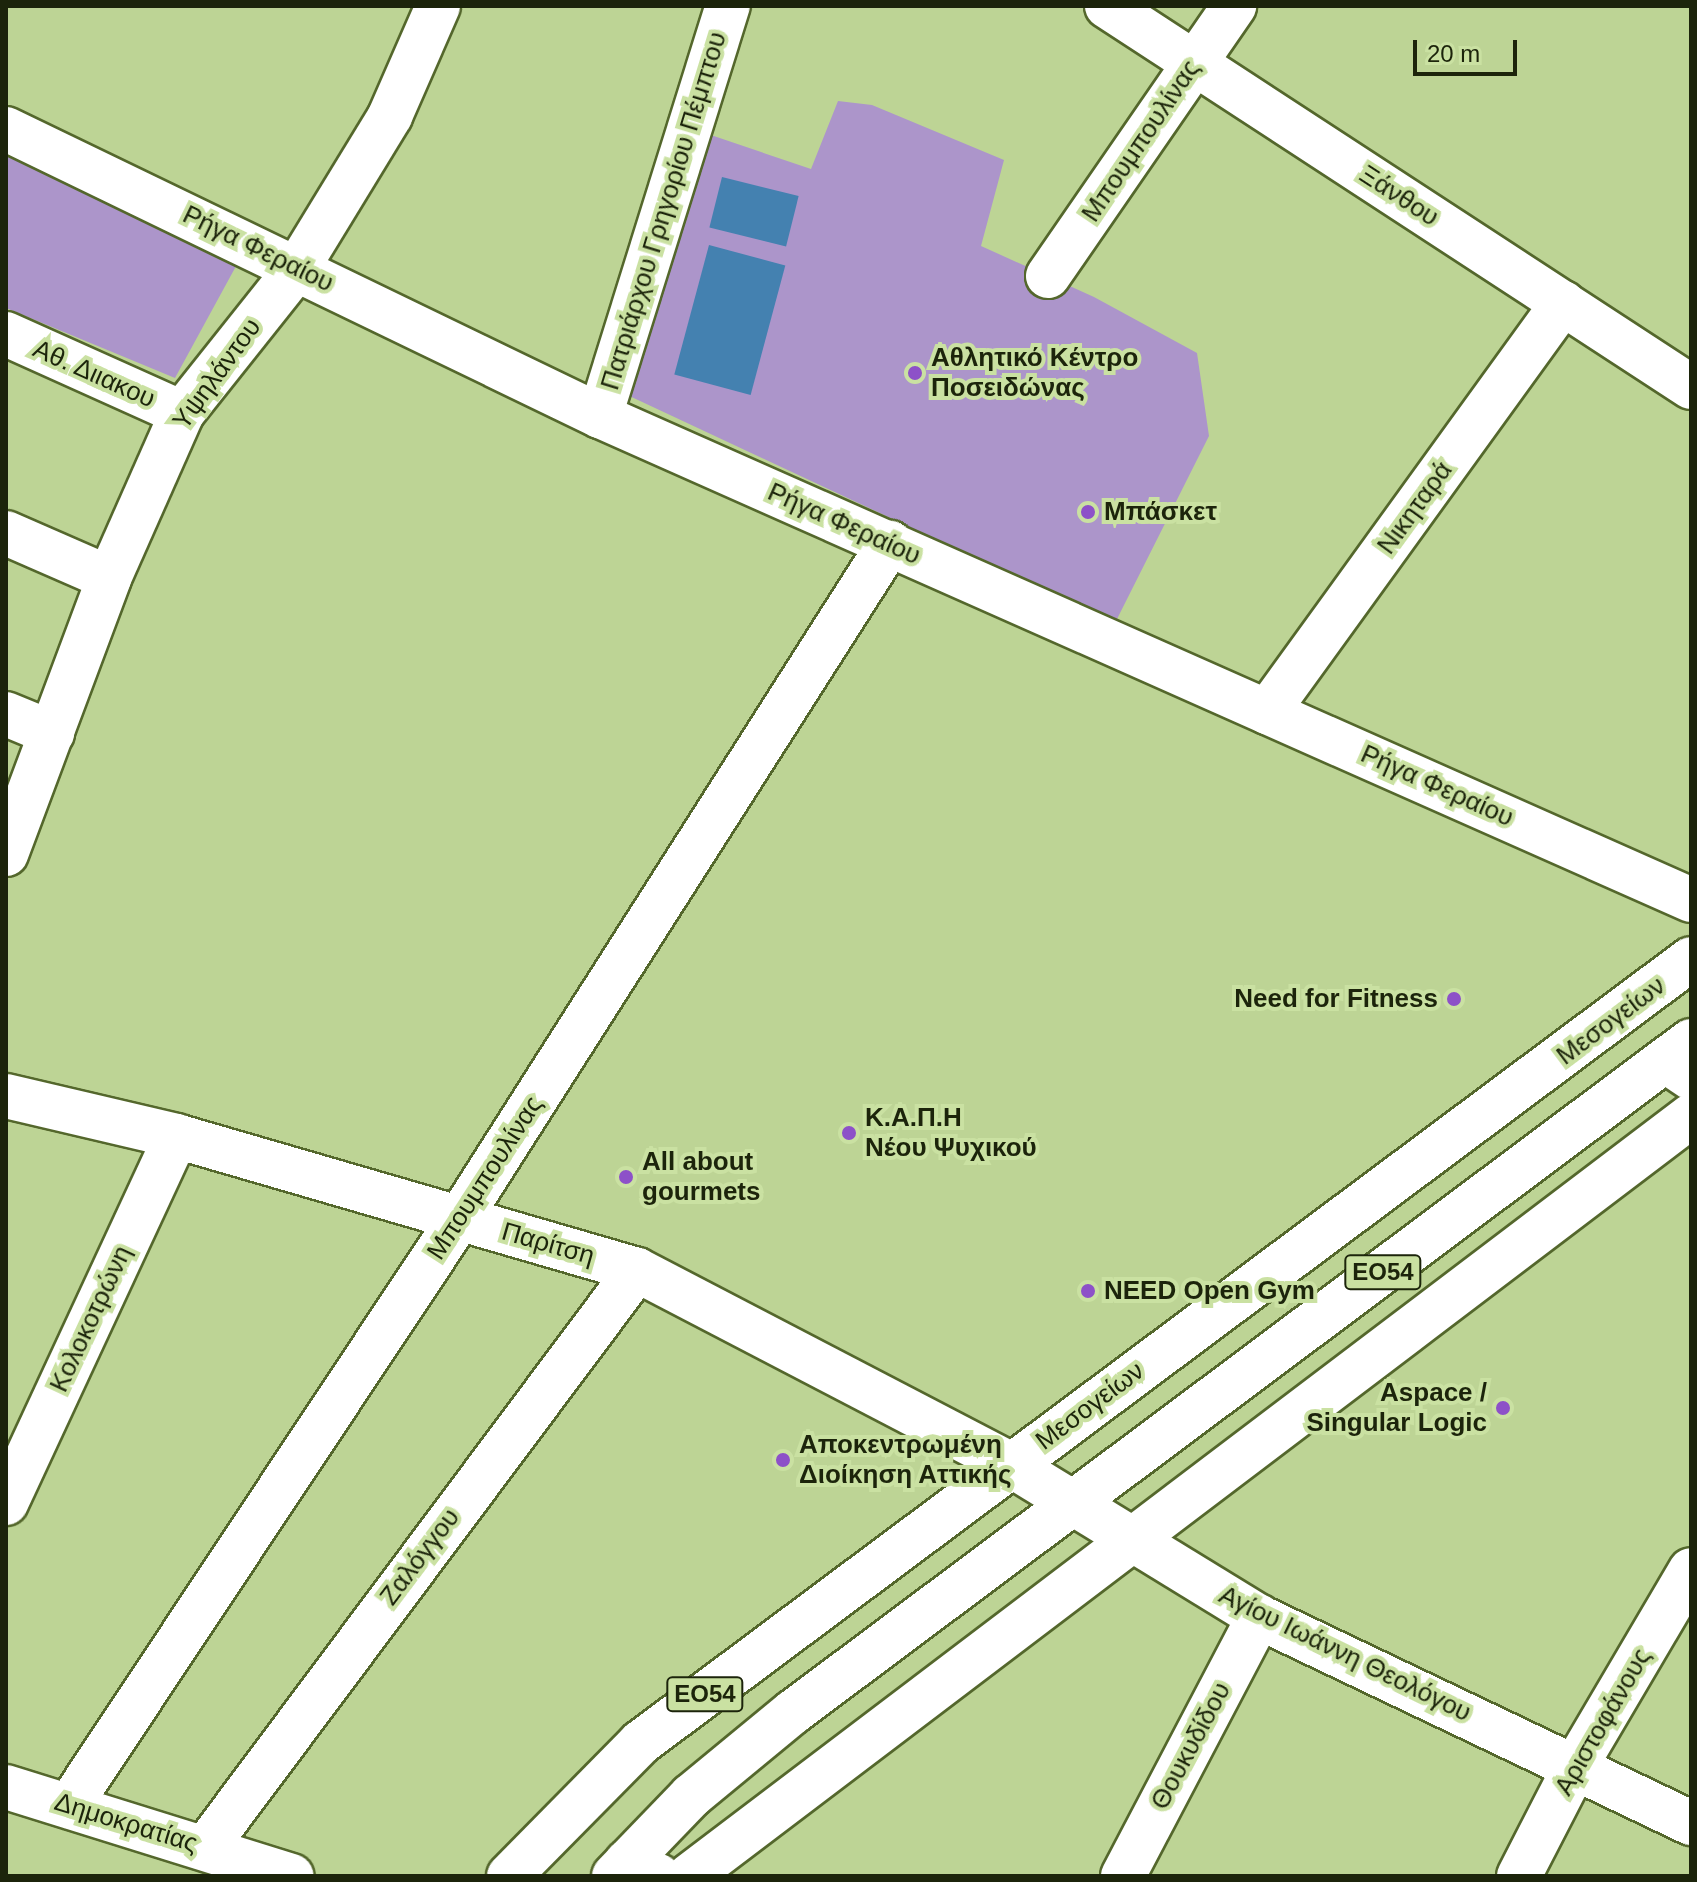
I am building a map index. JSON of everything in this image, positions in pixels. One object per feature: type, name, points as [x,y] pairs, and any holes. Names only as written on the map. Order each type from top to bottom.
[{"type":"street","name":"Υψηλάντου","points":[[6,854],[109,578],[182,413],[298,267],[390,116],[438,6]]},
{"type":"street","name":"Πατριάρχου Γρηγορίου Πέμπτου","points":[[600,416],[728,6]]},
{"type":"street","name":"Ξάνθου","points":[[1107,6],[1691,387]]},
{"type":"street","name":"Μπουμπουλίνας","points":[[1048,276],[1234,6]]},
{"type":"street","name":"Ρήγα Φεραίου","points":[[6,129],[298,267],[600,416],[1691,900]]},
{"type":"street","name":"Νικηταρά","points":[[1267,712],[1563,303]]},
{"type":"street","name":"Αθ. Διιακου","points":[[6,334],[182,413]]},
{"type":"street","points":[[6,533],[109,578]]},
{"type":"street","name":"Μπουμπουλίνας","points":[[69,1806],[459,1219],[890,543]]},
{"type":"street","points":[[6,714],[52,733]]},
{"type":"street","name":"Μεσογείων","points":[[509,1876],[640,1743],[1691,959]]},
{"type":"street","name":"ΕΟ54","points":[[633,1871],[691,1796],[793,1712],[1683,1060]]},
{"type":"street","name":"Παρίτση","points":[[6,1096],[176,1136],[637,1270],[1011,1465]]},
{"type":"street","points":[[689,1876],[1691,1116]]},
{"type":"street","name":"Κολοκοτρώνη","points":[[6,1503],[176,1136]]},
{"type":"street","name":"Ζαλόγγου","points":[[206,1847],[637,1270]]},
{"type":"street","name":"Αγίου Ιωάννη Θεολόγου","points":[[1011,1465],[1259,1617],[1576,1765],[1691,1823]]},
{"type":"street","name":"Αριστοφάνους","points":[[1519,1876],[1576,1765],[1691,1570]]},
{"type":"street","name":"Θουκυδίδου","points":[[1123,1876],[1259,1617]]},
{"type":"street","name":"Δημοκρατίας","points":[[6,1787],[291,1876]]},
{"type":"shaded area","name":"Αθλητικό Κέντρο Ποσειδώνας","points":[[838,101],[872,105],[1004,160],[981,246],[1094,297],[1197,353],[1209,436],[1115,623],[623,393],[699,131],[811,169]]},
{"type":"shaded area","points":[[6,148],[241,257],[175,378],[6,308]]},
{"type":"water","points":[[722,177],[799,196],[786,247],[709,227]]},
{"type":"water","points":[[709,245],[785,265],[751,395],[674,374]]},
{"type":"place","name":"Αθλητικό Κέντρο Ποσειδώνας","points":[[915,373]]},
{"type":"place","name":"Μπάσκετ","points":[[1088,512]]},
{"type":"place","name":"Need for Fitness","points":[[1454,999]]},
{"type":"place","name":"Κ.Α.Π.Η Νέου Ψυχικού","points":[[849,1133]]},
{"type":"place","name":"All about gourmets","points":[[626,1177]]},
{"type":"place","name":"NEED Open Gym","points":[[1088,1291]]},
{"type":"place","name":"Aspace / Singular Logic","points":[[1503,1408]]},
{"type":"place","name":"Αποκεντρωμένη Διοίκηση Αττικής","points":[[783,1460]]}]
